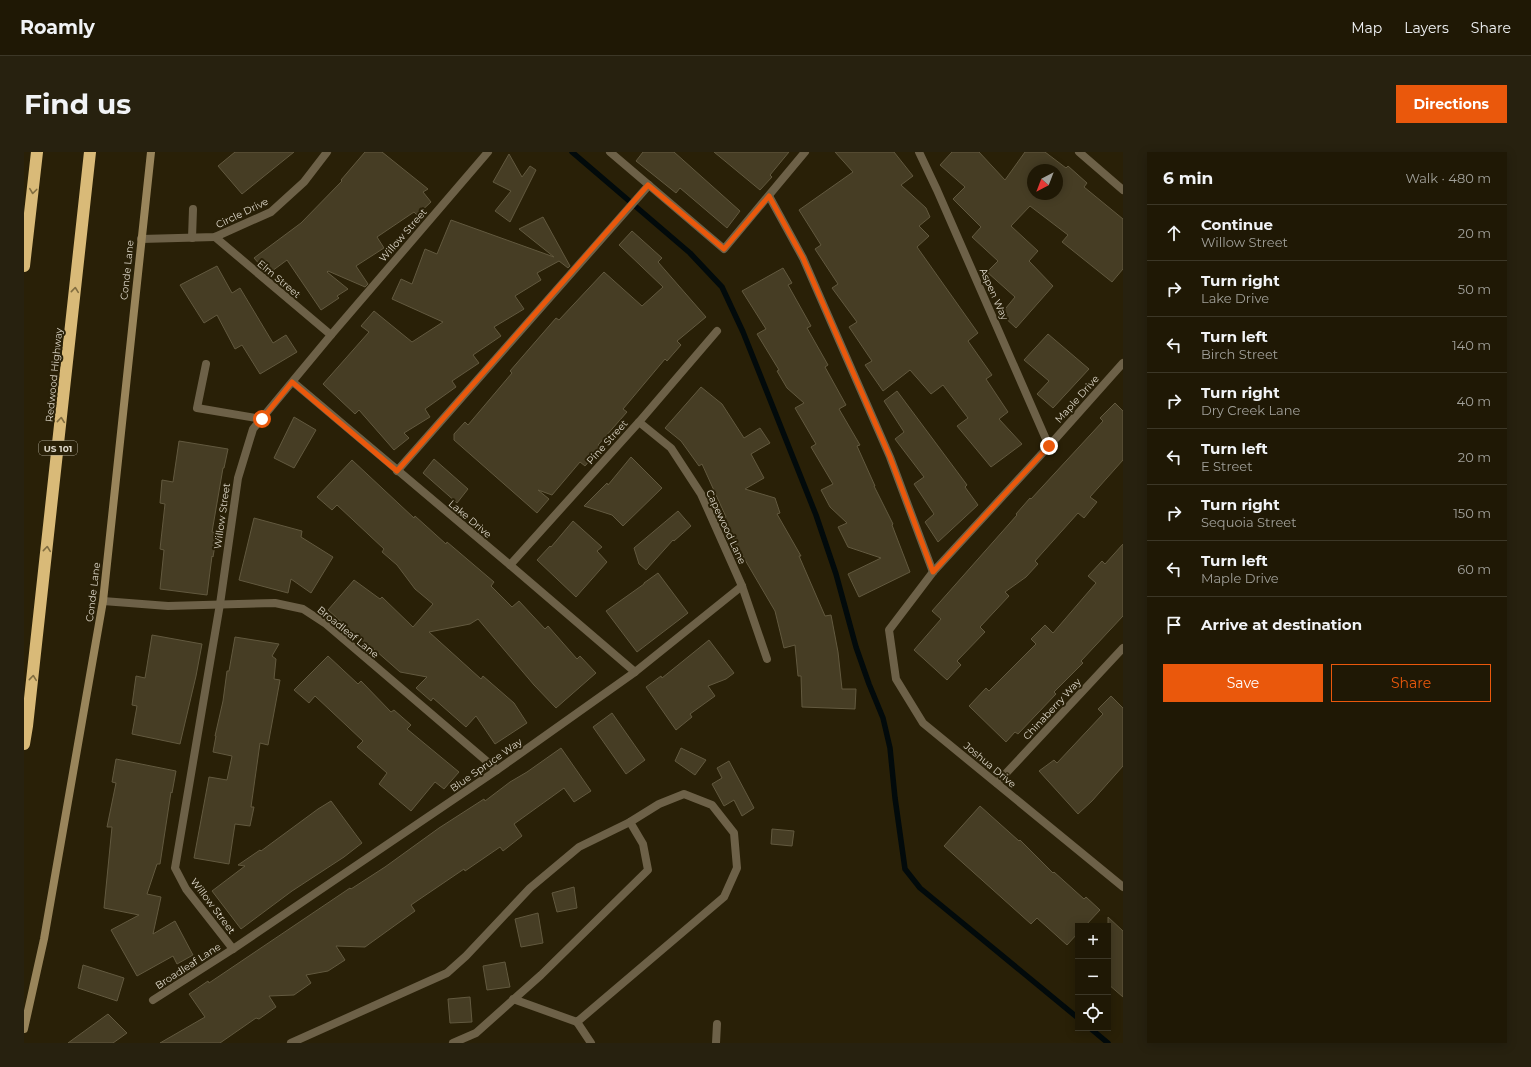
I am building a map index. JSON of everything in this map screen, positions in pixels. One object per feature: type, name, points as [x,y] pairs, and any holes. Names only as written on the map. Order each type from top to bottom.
[{"type":"highway","points":[[24,266],[37,152]]},
{"type":"highway","name":"Redwood Highway","points":[[24,744],[28,726],[90,152]]},
{"type":"street","name":"Conde Lane","points":[[24,1030],[44,939],[103,601],[140,239],[151,152]]},
{"type":"street","name":"Circle Drive","points":[[140,239],[215,237],[271,212],[304,182],[326,152]]},
{"type":"street","name":"Willow Street","points":[[233,949],[186,889],[175,868],[220,604],[238,478],[253,429],[331,335],[488,152]]},
{"type":"street","points":[[612,152],[648,185],[724,249],[805,152]]},
{"type":"street","name":"Aspen Way","points":[[919,152],[1049,446]]},
{"type":"street","points":[[1079,152],[1123,190]]},
{"type":"street","points":[[397,471],[648,185]]},
{"type":"street","points":[[769,196],[803,258],[890,457],[933,572]]},
{"type":"street","points":[[192,238],[193,209]]},
{"type":"street","name":"Elm Street","points":[[215,237],[331,335]]},
{"type":"street","name":"Pine Street","points":[[510,565],[639,422],[717,331]]},
{"type":"street","name":"Maple Drive","points":[[889,630],[933,572],[1123,363]]},
{"type":"street","points":[[206,364],[197,408],[262,419]]},
{"type":"street","name":"Lake Drive","points":[[292,382],[510,565],[634,672]]},
{"type":"street","name":"Capewood Lane","points":[[639,422],[671,448],[700,494],[742,586],[767,658]]},
{"type":"street","name":"Blue Spruce Way","points":[[233,949],[497,770],[634,672],[742,586]]},
{"type":"street","name":"Broadleaf Lane","points":[[103,601],[168,606],[275,603],[303,609],[326,624],[497,770]]},
{"type":"street","name":"Joshua Drive","points":[[889,630],[896,678],[924,723],[1123,887]]},
{"type":"street","name":"Chinaberry Way","points":[[996,783],[1123,648]]},
{"type":"street","points":[[291,1043],[447,973],[466,956],[530,888],[579,847],[630,822],[659,804],[684,794],[712,804],[734,833],[737,868],[724,897],[577,1022]]},
{"type":"street","points":[[454,1043],[476,1033],[541,975],[648,870],[643,844],[630,822]]},
{"type":"street","name":"Broadleaf Lane","points":[[153,1000],[233,949]]},
{"type":"street","points":[[514,999],[577,1022],[591,1043]]},
{"type":"street","points":[[716,1043],[717,1024]]},
{"type":"building","points":[[235,152],[294,152],[242,194],[218,166]]},
{"type":"building","points":[[365,152],[382,152],[428,189],[423,192],[431,202],[417,215],[414,212],[377,237],[384,248],[356,266],[368,284],[365,287],[328,271],[327,272],[348,289],[337,296],[339,298],[321,310],[287,260],[268,274],[254,258],[301,223],[342,181],[341,180]]},
{"type":"building","points":[[643,152],[674,152],[740,211],[727,228],[680,188],[676,193],[636,161]]},
{"type":"building","points":[[714,152],[789,152],[770,175],[772,177],[760,190]]},
{"type":"building","points":[[835,152],[894,152],[913,176],[901,185],[926,208],[930,217],[919,226],[929,236],[917,247],[978,333],[968,341],[992,375],[986,379],[1008,412],[999,419],[1022,444],[991,467],[957,426],[968,418],[943,385],[931,394],[910,370],[883,391],[865,365],[872,361],[849,327],[857,322],[832,288],[838,284],[815,249],[821,245],[799,210],[853,172]]},
{"type":"building","points":[[952,152],[979,152],[1005,180],[1025,152],[1045,152],[1061,164],[1027,164],[1027,200],[1063,200],[1063,166],[1066,168],[1068,166],[1087,183],[1084,187],[1123,219],[1123,269],[1112,282],[1062,242],[1068,235],[1030,206],[1011,226],[1038,251],[1029,261],[1053,286],[1016,328],[1001,314],[1015,297],[987,272],[998,261],[972,237],[981,227],[953,199],[965,187],[940,165]]},
{"type":"building","points":[[509,154],[522,177],[530,166],[536,170],[510,222],[495,211],[511,191],[493,182]]},
{"type":"building","points":[[543,217],[570,266],[568,268],[559,261],[537,273],[541,280],[515,296],[524,309],[494,327],[501,336],[473,355],[479,363],[452,381],[456,387],[425,409],[430,417],[404,433],[409,438],[394,450],[359,410],[355,414],[323,384],[369,332],[361,326],[374,311],[412,342],[443,322],[392,299],[401,279],[412,284],[425,249],[437,254],[451,220],[554,257],[519,229]]},
{"type":"building","points":[[632,231],[662,258],[658,262],[706,317],[677,341],[681,345],[667,361],[665,359],[623,409],[627,412],[598,445],[601,447],[585,466],[580,462],[552,495],[538,490],[549,499],[537,513],[454,440],[454,434],[465,422],[468,425],[512,373],[510,371],[556,318],[559,320],[604,272],[642,306],[663,287],[619,245]]},
{"type":"building","points":[[217,266],[232,293],[240,288],[273,343],[286,335],[297,352],[260,374],[242,345],[235,349],[217,315],[204,323],[180,285]]},
{"type":"building","points":[[783,268],[792,283],[788,285],[811,326],[807,328],[828,365],[825,367],[846,405],[839,409],[860,445],[857,446],[874,486],[893,524],[892,525],[910,572],[859,597],[848,574],[881,558],[848,547],[838,527],[847,523],[830,507],[821,490],[833,484],[811,447],[816,444],[795,408],[804,403],[787,388],[777,371],[779,370],[757,334],[766,329],[742,291]]},
{"type":"building","points":[[1048,334],[1089,369],[1053,408],[1037,394],[1049,381],[1024,360]]},
{"type":"building","points":[[701,387],[722,404],[744,438],[760,428],[770,443],[751,454],[764,478],[745,489],[775,498],[780,513],[777,514],[801,556],[799,556],[825,616],[831,615],[838,652],[842,689],[856,689],[855,709],[802,707],[801,676],[798,676],[795,645],[784,648],[775,611],[721,519],[726,517],[702,464],[699,466],[681,441],[665,428]]},
{"type":"building","points":[[897,391],[967,485],[965,487],[978,505],[938,542],[925,522],[934,514],[914,484],[924,477],[895,439],[904,432],[884,401]]},
{"type":"building","points":[[1115,403],[1123,411],[1123,460],[1090,497],[1097,502],[1084,518],[1078,513],[1035,561],[1038,564],[1026,577],[1005,592],[1009,596],[980,627],[985,632],[957,661],[961,665],[947,680],[914,650],[941,619],[932,611],[1017,515],[1016,514],[1030,498],[1031,499],[1103,421],[1100,418]]},
{"type":"building","points":[[294,417],[316,430],[294,468],[274,458]]},
{"type":"building","points":[[179,441],[228,449],[223,468],[212,532],[217,533],[213,557],[212,556],[207,595],[160,589],[164,550],[160,549],[165,504],[160,503],[162,480],[173,482]]},
{"type":"building","points":[[631,457],[662,488],[623,526],[612,515],[584,506],[607,483],[608,485]]},
{"type":"building","points":[[434,459],[468,489],[457,503],[423,473]]},
{"type":"building","points":[[352,460],[414,518],[415,516],[446,544],[447,542],[494,582],[491,586],[512,607],[519,601],[545,629],[548,626],[577,659],[580,656],[596,673],[556,708],[534,685],[478,619],[470,624],[429,632],[481,679],[483,676],[514,703],[527,723],[495,744],[476,716],[466,727],[433,698],[431,701],[416,688],[427,677],[400,672],[328,610],[354,580],[380,599],[382,597],[413,627],[433,604],[415,589],[397,565],[382,552],[384,549],[337,505],[332,510],[317,497]]},
{"type":"building","points":[[678,511],[691,526],[674,541],[673,540],[646,570],[639,564],[634,548]]},
{"type":"building","points":[[254,518],[302,531],[301,537],[333,557],[311,593],[291,579],[288,593],[239,580]]},
{"type":"building","points":[[573,521],[602,547],[597,551],[607,562],[576,597],[537,560],[550,546],[551,547]]},
{"type":"building","points":[[1123,544],[1123,616],[1081,661],[1083,663],[1054,692],[1056,694],[1018,734],[1015,732],[1006,742],[969,706],[986,688],[989,691],[1036,644],[1031,639],[1045,625],[1053,633],[1096,583],[1088,576],[1102,561],[1105,564]]},
{"type":"building","points":[[658,573],[688,613],[637,652],[606,611]]},
{"type":"building","points":[[152,635],[202,644],[180,744],[132,734],[137,706],[132,705],[136,676],[145,678]]},
{"type":"building","points":[[235,637],[279,644],[272,656],[276,659],[274,679],[280,680],[268,745],[260,743],[251,807],[254,807],[250,826],[235,824],[229,864],[194,858],[209,777],[227,780],[232,756],[213,752],[227,671],[229,671]]},
{"type":"building","points":[[709,640],[734,673],[726,679],[708,686],[715,696],[690,714],[692,717],[676,730],[646,687],[661,676],[662,678]]},
{"type":"building","points":[[328,656],[358,684],[361,681],[391,712],[394,710],[411,725],[407,729],[459,772],[444,789],[435,782],[411,811],[379,784],[387,773],[357,747],[363,741],[315,696],[309,703],[294,690]]},
{"type":"building","points":[[1111,696],[1123,708],[1123,766],[1092,801],[1078,814],[1039,771],[1054,760],[1057,763],[1103,714],[1098,709]]},
{"type":"building","points":[[612,713],[645,760],[626,774],[593,727]]},
{"type":"building","points":[[561,748],[591,791],[574,802],[564,788],[514,824],[522,836],[503,851],[500,847],[465,871],[464,869],[411,905],[415,911],[365,947],[336,946],[345,960],[328,971],[306,975],[311,983],[294,995],[269,996],[276,1007],[259,1019],[256,1018],[220,1043],[160,1043],[205,1017],[189,994],[208,981],[209,983],[350,888],[351,889],[385,867],[439,828],[484,799],[485,801],[510,782]]},
{"type":"building","points":[[681,748],[706,760],[695,775],[675,761]]},
{"type":"building","points":[[116,759],[176,771],[172,793],[171,792],[160,864],[157,864],[147,894],[161,897],[153,934],[175,921],[193,955],[177,964],[173,956],[137,976],[111,930],[139,915],[104,908],[112,827],[107,827],[116,783],[112,782]]},
{"type":"building","points":[[729,761],[754,808],[742,816],[734,800],[724,806],[712,784],[722,778],[717,768]]},
{"type":"building","points":[[331,801],[362,843],[344,857],[292,891],[241,929],[212,891],[245,866],[238,865],[260,850],[261,851]]},
{"type":"building","points":[[980,806],[1019,841],[1020,840],[1053,873],[1054,872],[1084,899],[1086,897],[1100,910],[1088,923],[1075,923],[1075,936],[1067,945],[1037,918],[1031,924],[944,846]]},
{"type":"building","points":[[772,829],[794,831],[792,846],[771,844]]},
{"type":"building","points":[[574,887],[577,908],[557,912],[552,893]]},
{"type":"building","points":[[538,913],[543,943],[521,947],[515,919]]},
{"type":"building","points":[[1108,917],[1123,931],[1123,997],[1111,987],[1111,923],[1108,923]]},
{"type":"building","points":[[505,962],[510,987],[487,990],[483,966]]},
{"type":"building","points":[[83,965],[124,978],[117,1001],[78,988]]},
{"type":"building","points":[[470,997],[472,1022],[450,1023],[448,999]]},
{"type":"building","points":[[108,1014],[127,1033],[113,1043],[68,1043]]},
{"type":"waterway","points":[[572,152],[690,253],[722,287],[743,332],[816,515],[836,574],[856,647],[883,718],[890,748],[905,869],[920,888],[1075,1016]]},
{"type":"waterway","points":[[1094,1031],[1108,1043]]},
{"type":"route","points":[[262,419],[292,382],[397,471],[648,185],[724,249],[769,196],[803,258],[890,457],[933,572],[1049,446]]}]
